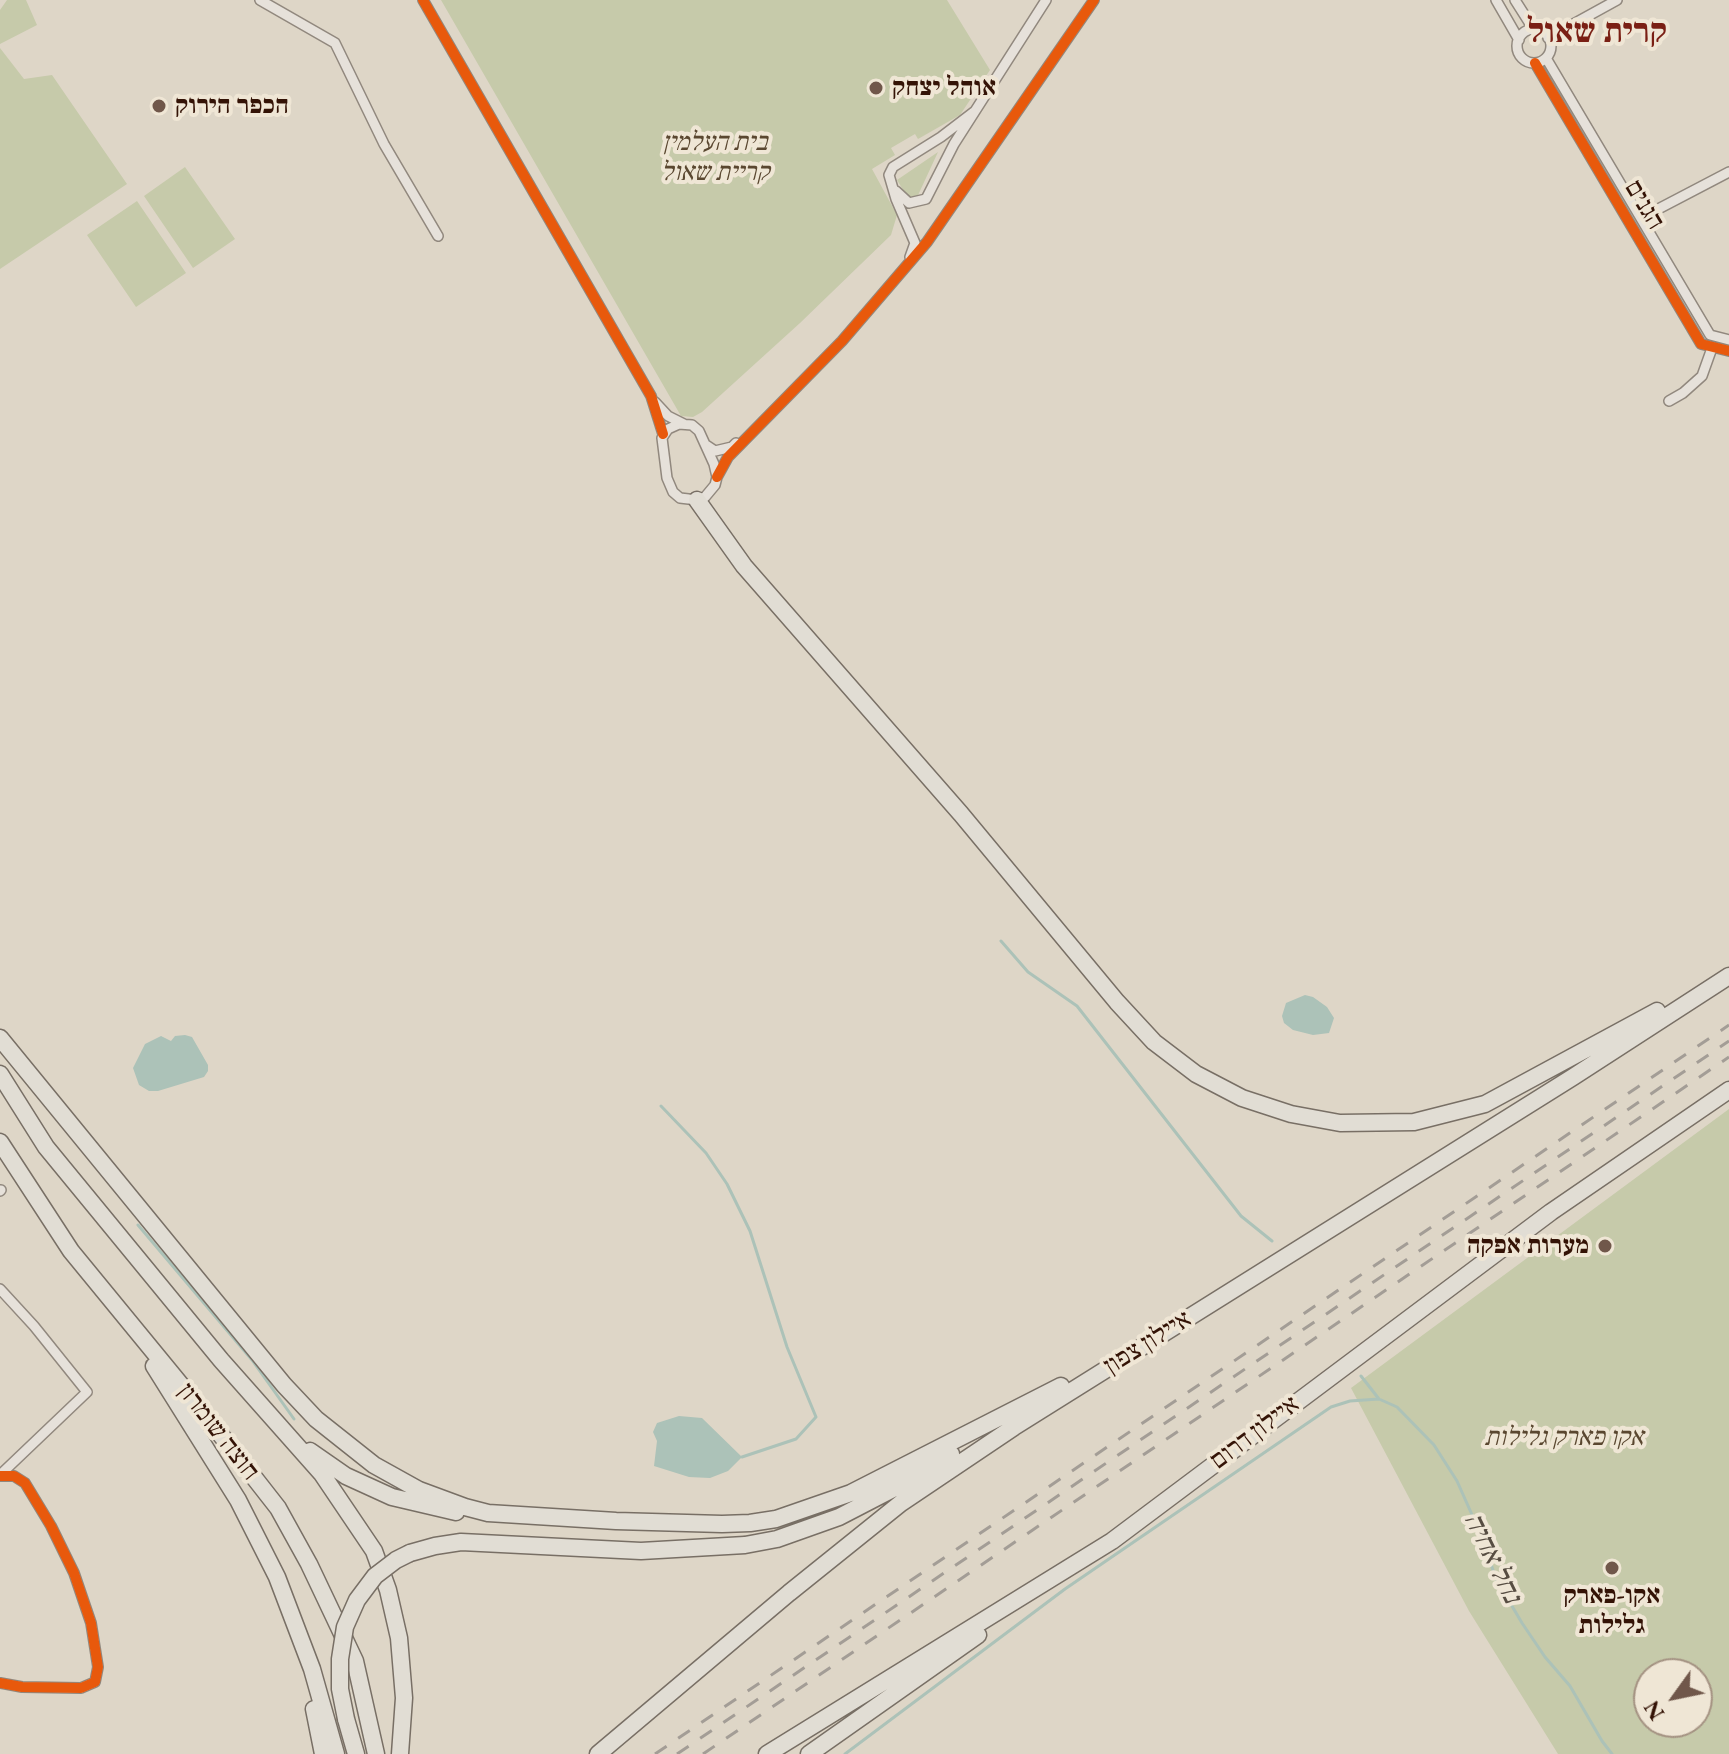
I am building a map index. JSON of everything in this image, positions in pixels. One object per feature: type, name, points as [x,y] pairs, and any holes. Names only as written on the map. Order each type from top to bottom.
[{"type":"highway","points":[[697,500],[744,566],[961,814],[1117,1002],[1164,1050],[1196,1074],[1242,1098],[1291,1114],[1340,1123],[1390,1125],[1462,1112],[1507,1093],[1729,974]]},
{"type":"highway","name":"איילון צפון","points":[[598,1754],[901,1503],[1014,1427],[1729,974]]},
{"type":"highway","points":[[0,1038],[284,1385],[333,1435],[374,1465],[442,1499],[488,1513],[545,1517],[722,1524],[776,1519],[851,1493],[1061,1386]]},
{"type":"highway","points":[[0,1074],[46,1147],[154,1280],[322,1474],[374,1551],[388,1590],[399,1638],[404,1698],[400,1754]]},
{"type":"highway","name":"איילון דרום","points":[[767,1754],[1112,1541],[1551,1212],[1729,1090]]},
{"type":"highway","name":"חוצה שומרון","points":[[0,1142],[71,1251],[278,1508],[309,1564],[355,1661],[376,1754]]},
{"type":"highway","points":[[356,1754],[346,1719],[340,1674],[345,1627],[357,1600],[375,1576],[396,1560],[435,1546],[461,1542],[641,1551],[714,1548],[777,1539],[839,1517],[895,1488],[1375,1201]]},
{"type":"highway","points":[[71,1251],[156,1369],[238,1500],[277,1577],[312,1669],[336,1754]]},
{"type":"highway","points":[[287,1435],[346,1476],[392,1497],[438,1509],[491,1517],[545,1517]]},
{"type":"highway","points":[[813,1752],[1112,1541]]},
{"type":"highway","points":[[296,1630],[323,1754]]},
{"type":"street","points":[[260,0],[335,43],[384,144],[438,236]]},
{"type":"street","points":[[423,0],[651,396],[668,416],[685,424]]},
{"type":"street","points":[[891,186],[909,203],[926,199],[954,144],[1046,0]]},
{"type":"street","points":[[651,396],[663,434],[661,444],[669,485],[680,498],[697,500],[712,491],[728,457],[842,341],[927,242],[1094,0]]},
{"type":"street","points":[[1496,0],[1519,40],[1519,54],[1526,61],[1535,63],[1546,58],[1551,46],[1542,32],[1534,30],[1525,32],[1519,40]]},
{"type":"street","points":[[1515,0],[1534,30]]},
{"type":"street","points":[[1548,38],[1617,0]]},
{"type":"street","name":"הגנים","points":[[1546,58],[1710,335],[1729,340]]},
{"type":"street","name":"הגנים","points":[[1535,63],[1701,344],[1712,348]]},
{"type":"street","points":[[706,445],[715,451],[732,447],[816,364],[913,254],[915,243],[889,175],[893,167],[975,111]]},
{"type":"street","points":[[1641,218],[1729,172]]},
{"type":"street","points":[[915,243],[927,242]]},
{"type":"street","points":[[1669,401],[1702,376],[1712,348],[1729,351]]},
{"type":"street","points":[[663,434],[673,425],[692,425],[706,445],[717,477]]},
{"type":"street","points":[[0,1289],[87,1392],[0,1476]]},
{"type":"street","points":[[0,1476],[14,1476],[25,1483],[51,1526],[74,1573],[87,1611],[98,1667],[95,1682],[81,1688],[22,1687],[0,1683]]},
{"type":"green space","points":[[7,0],[26,0],[37,25],[0,44],[0,10]]},
{"type":"green space","name":"בית העלמין קריית שאול","points":[[441,0],[947,0],[990,70],[960,115],[918,139],[915,134],[891,148],[895,155],[872,169],[897,215],[891,235],[702,412],[693,417],[681,416]]},
{"type":"green space","points":[[0,48],[24,79],[52,75],[127,184],[0,269]]},
{"type":"green space","points":[[938,152],[913,206],[897,180]]},
{"type":"green space","points":[[185,167],[235,239],[193,268],[144,196]]},
{"type":"green space","points":[[137,201],[186,273],[136,307],[87,235]]},
{"type":"green space","name":"אקו פארק גלילות","points":[[1729,1109],[1729,1754],[1558,1754],[1469,1611],[1351,1388]]},
{"type":"shaded area","points":[[1305,995],[1327,1007],[1334,1018],[1329,1033],[1313,1035],[1293,1030],[1284,1023],[1282,1016],[1286,1003]]},
{"type":"shaded area","points":[[161,1036],[171,1041],[175,1036],[192,1037],[208,1065],[204,1077],[158,1091],[149,1091],[139,1085],[133,1068],[145,1044]]},
{"type":"shaded area","points":[[679,1416],[702,1418],[742,1457],[728,1471],[710,1478],[689,1477],[654,1466],[657,1441],[653,1432],[657,1423]]},
{"type":"waterway","name":"נחל אחיה","points":[[1001,941],[1028,972],[1077,1006],[1241,1216],[1272,1241]]},
{"type":"waterway","points":[[661,1106],[706,1153],[727,1184],[750,1231],[787,1347],[816,1417],[796,1439],[742,1457]]},
{"type":"waterway","points":[[138,1225],[252,1360],[294,1419]]},
{"type":"waterway","name":"נחל אחיה","points":[[1361,1376],[1379,1399],[1397,1407],[1434,1445],[1457,1481],[1496,1579],[1522,1623],[1570,1686],[1612,1754]]},
{"type":"waterway","points":[[845,1754],[1065,1589],[1331,1407],[1350,1401],[1379,1399]]},
{"type":"railway","points":[[655,1754],[1729,1025]]},
{"type":"railway","points":[[677,1754],[1729,1041]]},
{"type":"railway","points":[[703,1754],[1729,1057]]},
{"type":"cycle path","points":[[423,0],[651,396],[663,434]]},
{"type":"cycle path","points":[[717,477],[728,457],[842,341],[927,242],[1094,0]]},
{"type":"cycle path","points":[[1535,63],[1701,344],[1729,351]]},
{"type":"cycle path","points":[[0,1476],[14,1476],[25,1483],[51,1526],[74,1573],[91,1623],[98,1667],[95,1682],[81,1688],[22,1687],[0,1683]]},
{"type":"place","name":"אוהל יצחק","points":[[876,88]]},
{"type":"place","name":"הכפר הירוק","points":[[159,106]]},
{"type":"place","name":"מערות אפקה","points":[[1605,1246]]},
{"type":"place","name":"אקו-פארק גלילות","points":[[1612,1568]]},
{"type":"district","name":"קרית שאול","points":[[1597,33]]}]
